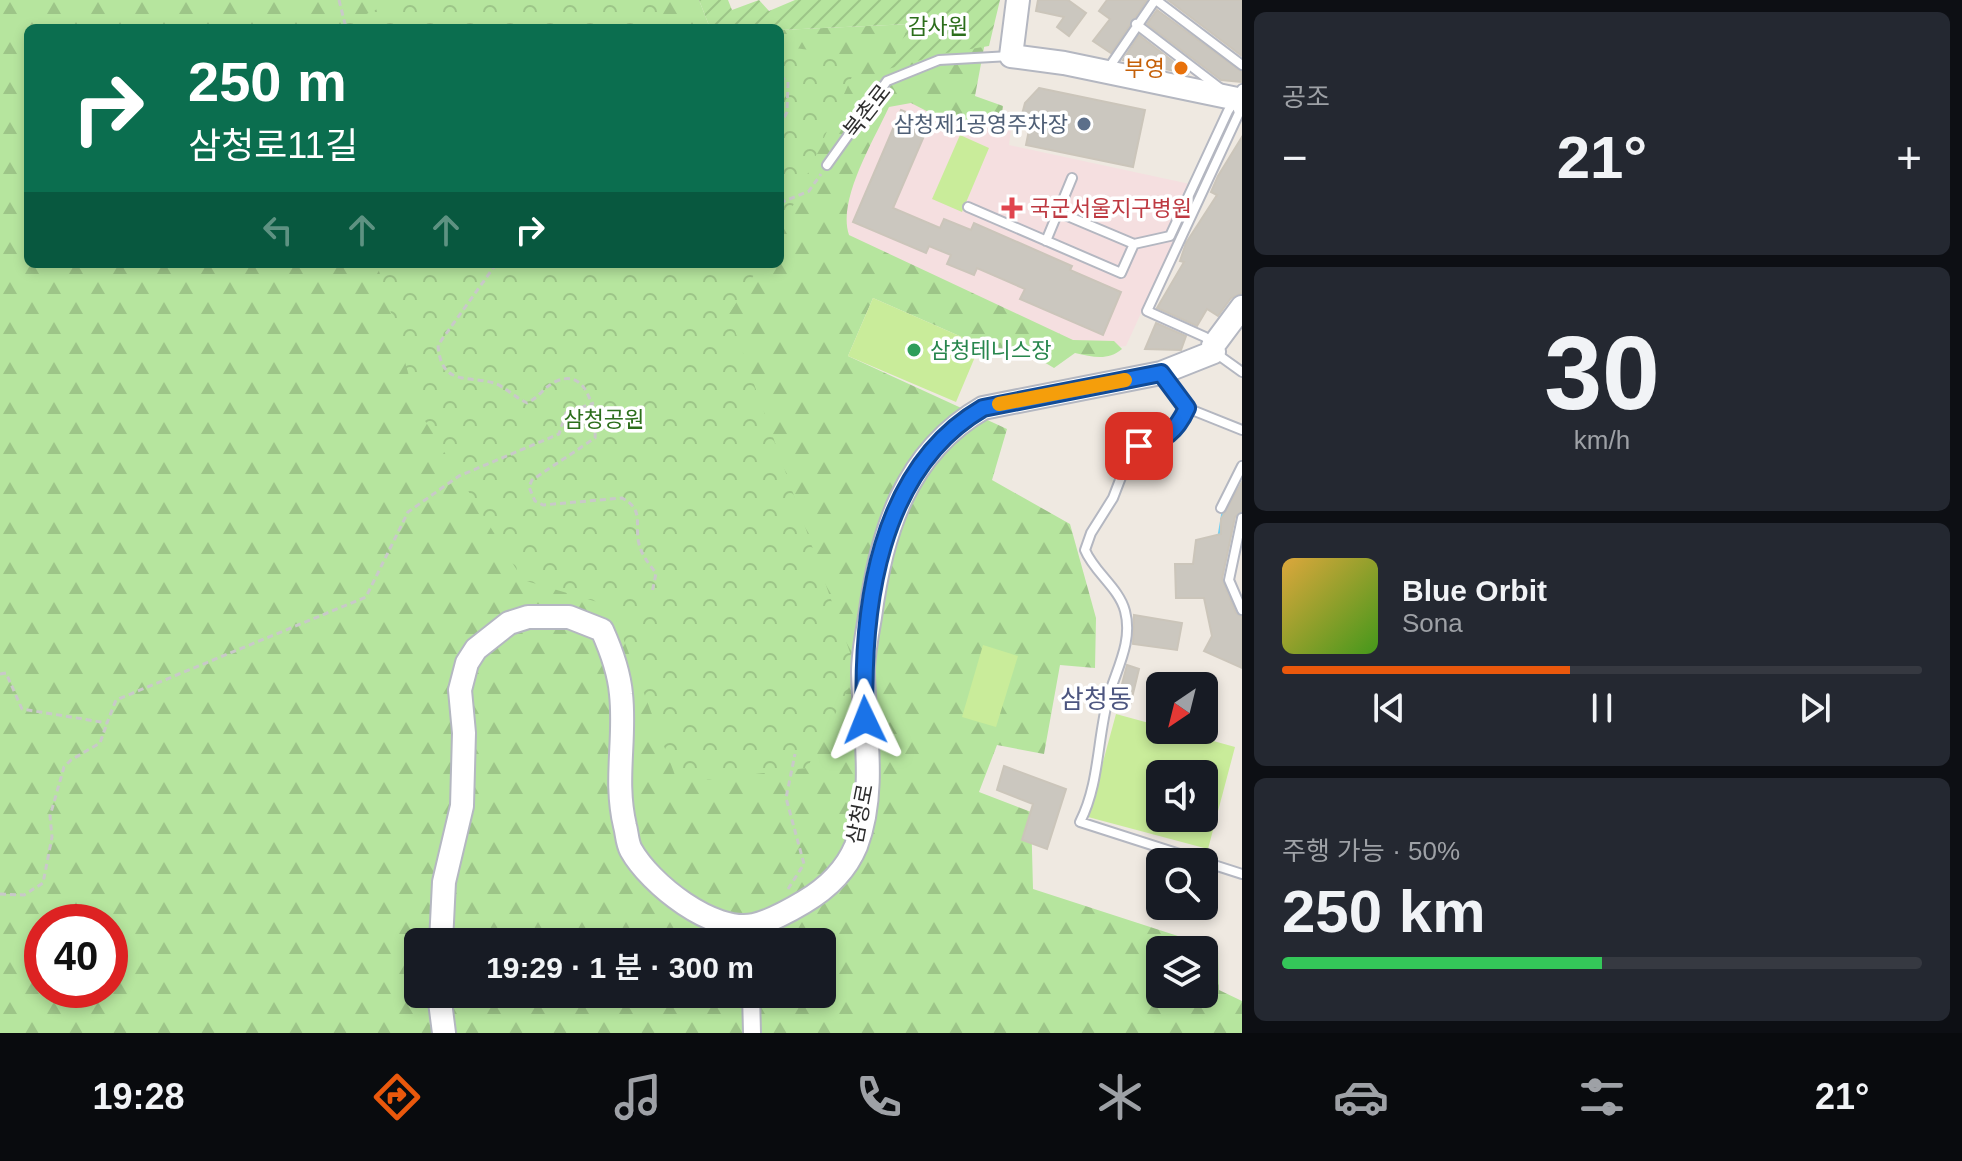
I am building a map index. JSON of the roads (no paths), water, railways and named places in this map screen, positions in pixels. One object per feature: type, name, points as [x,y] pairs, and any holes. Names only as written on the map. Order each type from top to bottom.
[{"type":"street","points":[[1011,56],[1018,0]]},
{"type":"street","name":"북촌로","points":[[1011,56],[1240,96]]},
{"type":"street","points":[[1214,349],[1242,307]]},
{"type":"street","name":"삼청로","points":[[764,928],[817,895],[846,867],[857,844],[869,785],[863,666],[874,584],[898,498],[925,457],[961,421],[983,408],[1161,373],[1214,349]]},
{"type":"street","name":"삼청로","points":[[442,928],[444,882],[462,806],[464,733],[460,690],[467,663],[476,649],[509,623],[528,617],[569,617],[602,630],[613,655],[621,695],[618,795],[630,849],[661,885],[698,914],[736,928]]},
{"type":"street","points":[[441,1008],[444,1033]]},
{"type":"street","points":[[751,1008],[752,1033]]},
{"type":"lane","points":[[1106,71],[1155,0],[1242,65]]},
{"type":"lane","points":[[1136,24],[1240,96]]},
{"type":"lane","name":"북촌로","points":[[827,165],[887,81],[939,60],[1011,56]]},
{"type":"lane","points":[[1058,212],[1134,244],[1170,236],[1240,96]]},
{"type":"lane","points":[[1240,96],[1239,113],[1147,311],[1205,337],[1214,349],[1242,372]]},
{"type":"lane","points":[[1046,241],[1072,178]]},
{"type":"lane","points":[[968,207],[1121,273],[1134,244]]},
{"type":"lane","points":[[1161,373],[1187,408],[1242,430]]},
{"type":"lane","points":[[1187,408],[1176,431],[1158,441],[1139,446],[1128,459],[1113,498],[1091,533],[1085,550],[1092,568],[1120,600],[1126,613],[1125,651],[1109,696],[1089,805],[1080,822],[1242,874]]},
{"type":"lane","points":[[1221,508],[1242,466]]},
{"type":"lane","points":[[1242,518],[1229,580],[1242,610]]},
{"type":"waterway","points":[[1219,539],[1224,509]]},
{"type":"place","name":"부영","points":[[1181,68]]},
{"type":"place","name":"삼청제1공영주차장","points":[[1084,124]]},
{"type":"place","name":"국군서울지구병원","points":[[1012,208]]},
{"type":"place","name":"삼청테니스장","points":[[914,350]]},
{"type":"district","name":"삼청동","points":[[1096,699]]},
{"type":"park label","name":"감사원","points":[[938,26]]},
{"type":"park label","name":"삼청공원","points":[[604,419]]}]
